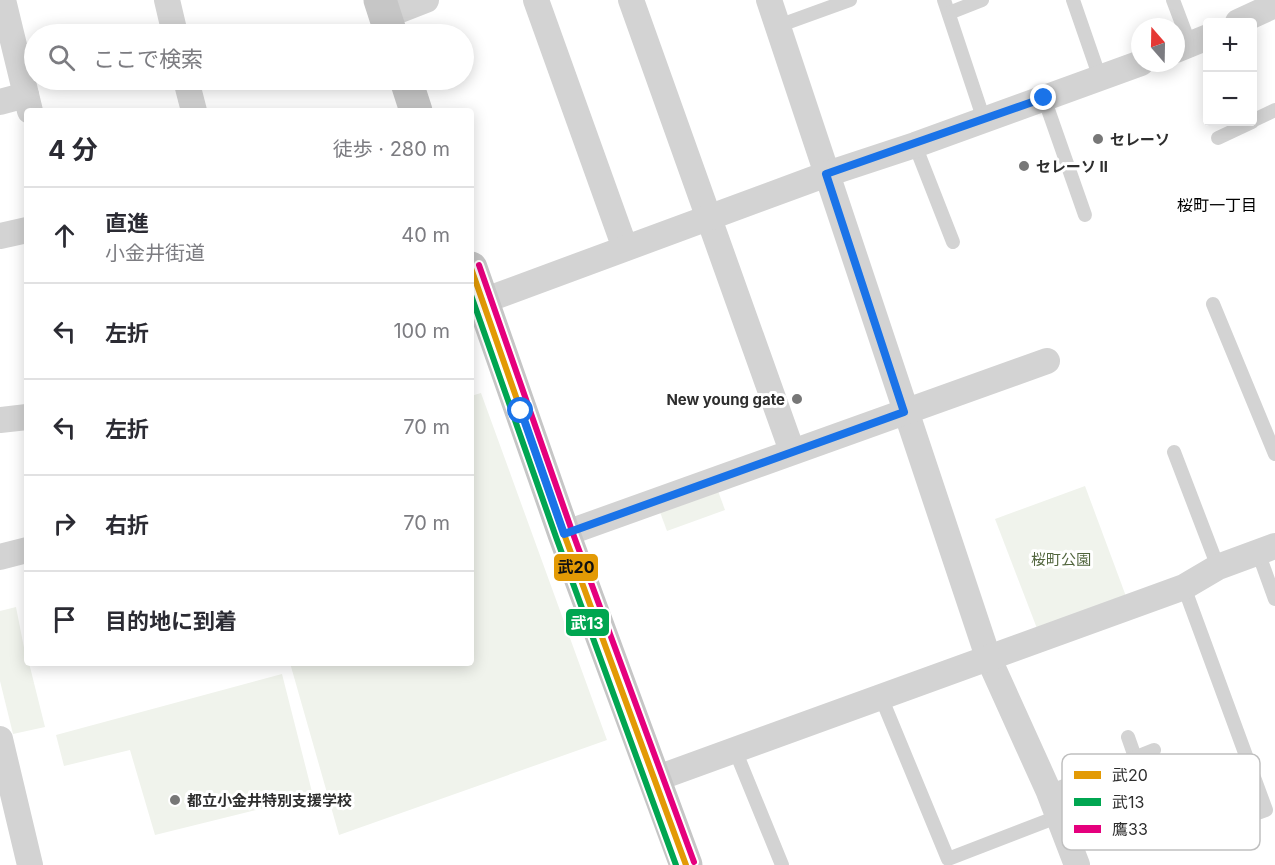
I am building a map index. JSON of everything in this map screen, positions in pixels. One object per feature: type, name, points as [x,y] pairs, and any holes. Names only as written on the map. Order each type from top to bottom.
[{"type":"main road","points":[[409,90],[415,108]]},
{"type":"main road","points":[[474,276],[564,534],[686,865]]},
{"type":"street","points":[[0,102],[28,103],[6,38],[3,0]]},
{"type":"street","points":[[167,0],[173,24]]},
{"type":"street","points":[[386,17],[426,0]]},
{"type":"street","points":[[536,0],[625,248]]},
{"type":"street","points":[[631,0],[792,451]]},
{"type":"street","points":[[769,0],[904,412],[988,657],[1049,792],[1062,830]]},
{"type":"street","points":[[1246,18],[1272,4]]},
{"type":"street","points":[[483,300],[826,174],[915,145],[1131,67]]},
{"type":"street","points":[[189,90],[193,108]]},
{"type":"street","points":[[0,236],[24,231]]},
{"type":"street","points":[[564,534],[904,412],[1034,371]]},
{"type":"street","points":[[0,420],[24,417]]},
{"type":"street","points":[[655,779],[1184,587],[1218,567],[1267,549]]},
{"type":"street","points":[[0,557],[24,551]]},
{"type":"street","points":[[0,739],[30,865]]},
{"type":"street","points":[[1071,850],[1077,865]]},
{"type":"lane","points":[[778,27],[850,0]]},
{"type":"lane","points":[[982,0],[947,6],[984,120]]},
{"type":"lane","points":[[1073,0],[1100,78]]},
{"type":"lane","points":[[1173,0],[1191,44]]},
{"type":"lane","points":[[1044,98],[1085,215]]},
{"type":"lane","points":[[1257,119],[1275,110]]},
{"type":"lane","points":[[1218,138],[1242,126]]},
{"type":"lane","points":[[915,145],[953,242]]},
{"type":"lane","points":[[1213,304],[1275,454]]},
{"type":"lane","points":[[1174,452],[1218,567]]},
{"type":"lane","points":[[1267,549],[1275,599]]},
{"type":"lane","points":[[1184,587],[1249,754]]},
{"type":"lane","points":[[881,697],[948,859],[1057,818]]},
{"type":"lane","points":[[1128,736],[1134,754]]},
{"type":"lane","points":[[735,750],[782,865]]},
{"type":"lane","points":[[1143,754],[1154,750]]},
{"type":"lane","points":[[1260,782],[1270,808]]},
{"type":"lane","points":[[1049,792],[1062,787]]},
{"type":"green space","points":[[481,393],[607,740],[339,835],[291,666],[474,666],[474,395]]},
{"type":"green space","name":"桜町公園","points":[[1085,486],[1127,599],[1038,631],[995,519]]},
{"type":"green space","points":[[718,491],[725,510],[667,531],[660,512]]},
{"type":"green space","points":[[16,607],[24,648],[24,666],[30,666],[45,727],[13,734],[0,681],[0,611]]},
{"type":"green space","points":[[282,674],[313,796],[155,835],[130,750],[64,766],[56,735]]},
{"type":"transit line","name":"鷹33","points":[[479,265],[572,531],[694,862]]},
{"type":"transit line","name":"武20","points":[[474,277],[564,534],[686,865]]},
{"type":"transit line","name":"武13","points":[[474,304],[556,537],[676,865]]},
{"type":"place","name":"セレーソ","points":[[1098,139]]},
{"type":"place","name":"セレーソ Ⅱ","points":[[1024,166]]},
{"type":"place","name":"New young gate","points":[[797,399]]},
{"type":"place","name":"都立小金井特別支援学校","points":[[175,800]]},
{"type":"district","name":"桜町一丁目","points":[[1217,205]]},
{"type":"route","points":[[521,411],[564,534],[904,412],[826,174],[915,145],[1044,98]]}]
